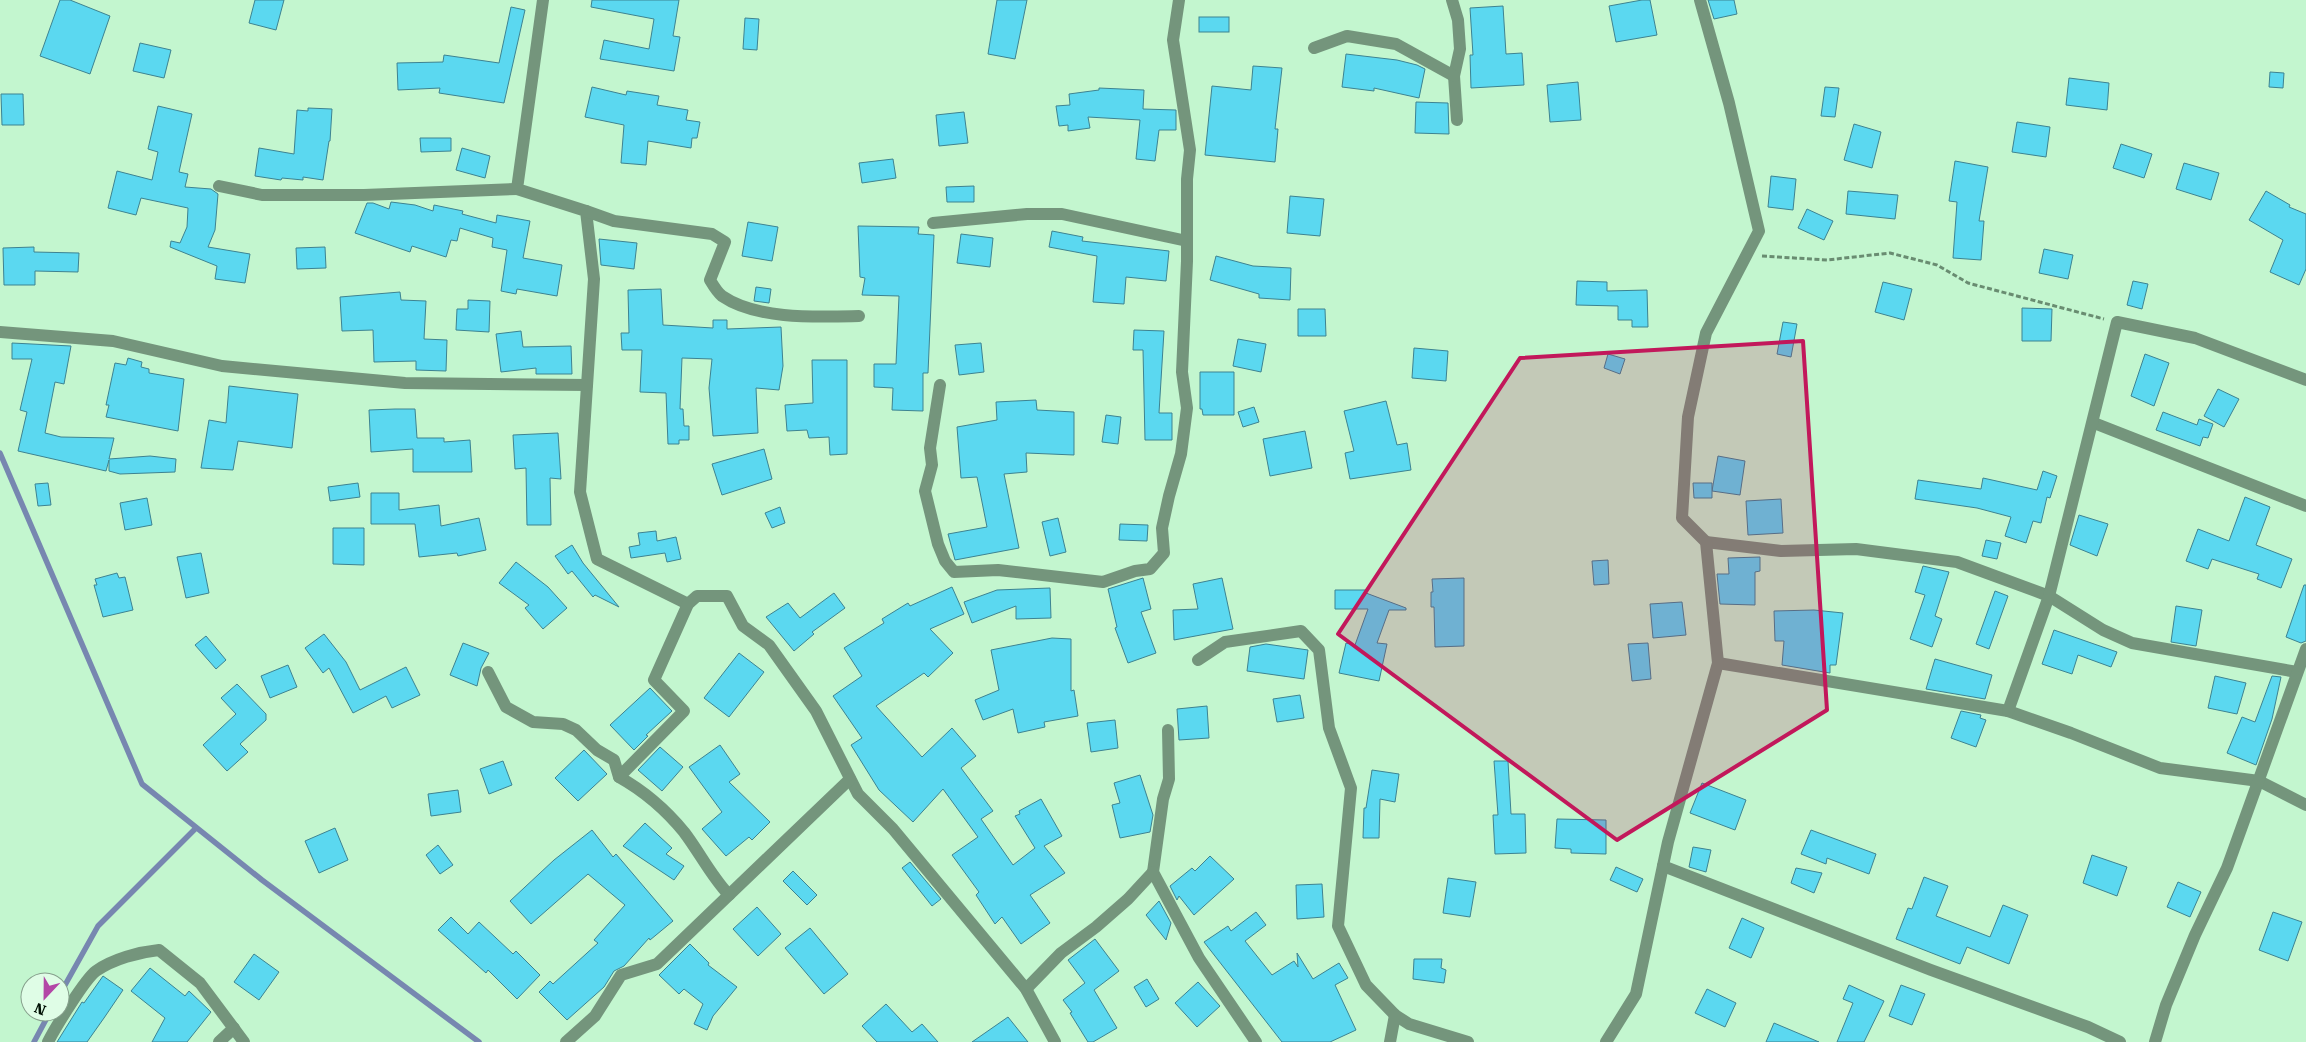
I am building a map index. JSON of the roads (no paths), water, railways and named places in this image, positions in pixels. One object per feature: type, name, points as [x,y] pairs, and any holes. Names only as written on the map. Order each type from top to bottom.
[{"type":"street","points":[[517,189],[543,0]]},
{"type":"street","points":[[940,385],[930,448],[932,465],[925,491],[938,544],[945,561],[954,572],[998,570],[1102,582],[1135,571],[1150,569],[1164,553],[1162,528],[1168,496],[1181,454],[1187,408],[1182,372],[1187,241],[1187,179],[1190,150],[1173,40],[1179,0]]},
{"type":"street","points":[[1452,0],[1458,20],[1460,50],[1454,76],[1457,120]]},
{"type":"street","points":[[1700,0],[1729,102],[1759,231],[1706,333],[1688,417],[1682,518],[1706,542],[1781,551],[1856,549],[1957,562],[2049,596],[2103,630],[2132,642],[2297,672]]},
{"type":"street","points":[[1314,48],[1347,36],[1396,44],[1454,76]]},
{"type":"street","points":[[219,186],[271,195],[364,195],[517,189],[586,210],[614,221],[712,234],[725,242],[710,280],[720,295],[740,306],[777,314],[859,316]]},
{"type":"street","points":[[586,210],[594,279],[580,492],[597,559],[688,604]]},
{"type":"street","points":[[933,223],[1027,214],[1062,214],[1187,241]]},
{"type":"street","points":[[2008,712],[2049,596],[2094,423],[2117,322],[2195,338],[2306,380]]},
{"type":"street","points":[[0,332],[113,341],[222,366],[386,382],[587,386]]},
{"type":"street","points":[[2094,423],[2306,506]]},
{"type":"street","points":[[1606,1042],[1636,994],[1663,866],[1718,663],[1706,542]]},
{"type":"street","points":[[619,777],[684,711],[654,680],[688,604],[697,596],[727,596],[742,626],[769,645],[816,711],[858,794],[893,829],[1026,989],[1055,1042]]},
{"type":"street","points":[[1198,660],[1225,642],[1301,631],[1319,650],[1329,728],[1351,788],[1338,926],[1366,985],[1395,1016],[1409,1024],[1468,1042]]},
{"type":"street","points":[[2155,1042],[2166,1005],[2195,935],[2227,868],[2306,649]]},
{"type":"street","points":[[1718,663],[2008,712],[2071,733],[2160,768],[2259,781],[2306,805]]},
{"type":"street","points":[[488,672],[506,707],[533,722],[563,724],[576,730],[597,750],[614,760],[619,777],[643,791],[683,832],[716,881],[729,895]]},
{"type":"street","points":[[1026,989],[1061,953],[1128,900],[1153,872],[1163,799],[1169,779],[1168,730]]},
{"type":"street","points":[[566,1042],[595,1016],[621,975],[657,964],[850,779]]},
{"type":"street","points":[[1663,866],[1931,970],[2088,1027],[2120,1042]]},
{"type":"street","points":[[1153,872],[1199,958],[1256,1042]]},
{"type":"street","points":[[48,1042],[94,972],[107,964],[138,954],[159,950],[200,983],[244,1042]]},
{"type":"street","points":[[1390,1042],[1395,1016]]},
{"type":"street","points":[[219,1042],[234,1028]]},
{"type":"waterway","points":[[0,453],[142,784],[262,880],[479,1042]]},
{"type":"waterway","points":[[70,976],[98,926],[196,828]]},
{"type":"waterway","points":[[34,1042],[45,1022]]}]
